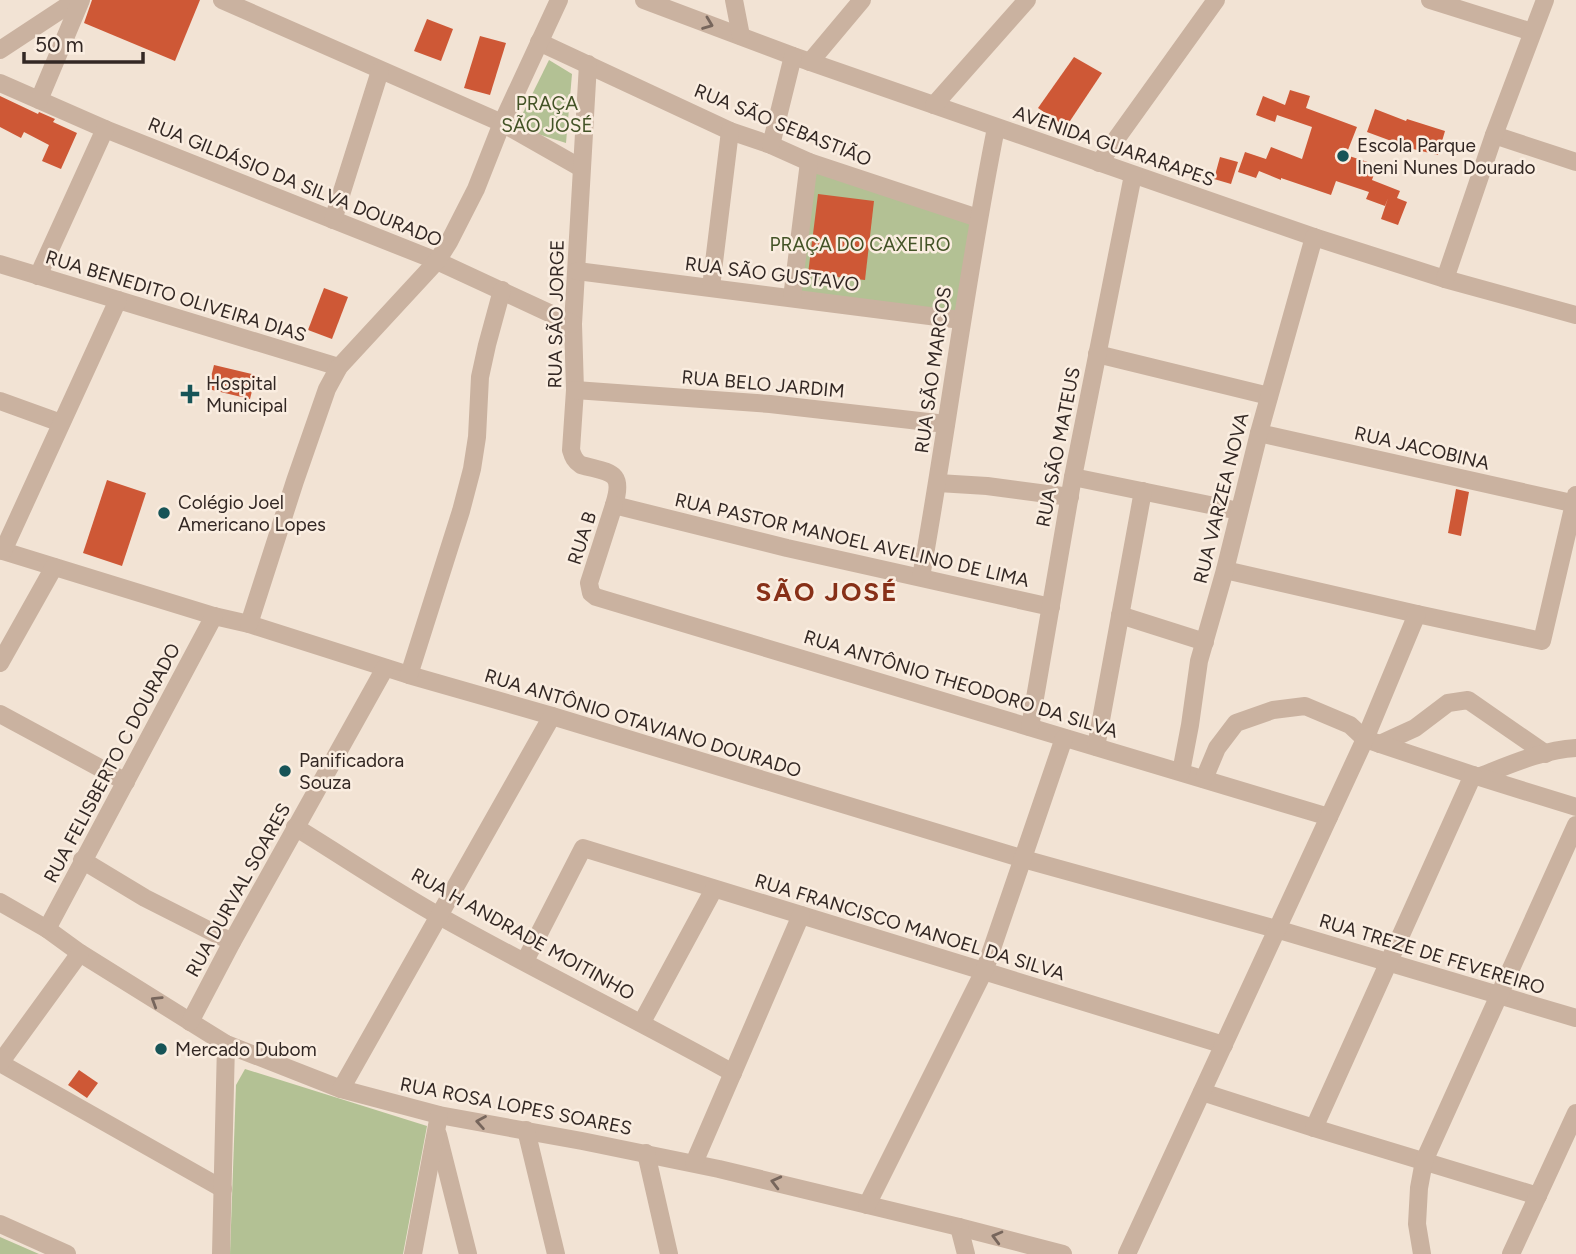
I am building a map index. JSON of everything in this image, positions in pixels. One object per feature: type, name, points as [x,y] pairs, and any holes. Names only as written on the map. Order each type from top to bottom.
[{"type":"street","points":[[0,50],[79,0]]},
{"type":"street","points":[[39,100],[79,0]]},
{"type":"street","points":[[222,0],[502,124],[581,168]]},
{"type":"street","points":[[250,624],[327,389],[339,367],[437,261],[449,242],[476,189],[502,124],[559,0]]},
{"type":"street","name":"AVENIDA GUARARAPES","points":[[644,0],[996,128],[1314,237],[1445,279],[1576,315]]},
{"type":"street","points":[[734,0],[741,36]]},
{"type":"street","points":[[771,145],[802,59],[862,0]]},
{"type":"street","points":[[934,105],[1027,0]]},
{"type":"street","points":[[1099,163],[1216,0]]},
{"type":"street","points":[[1430,0],[1532,32]]},
{"type":"street","points":[[1445,279],[1494,135],[1545,0]]},
{"type":"street","name":"RUA SÃO SEBASTIÃO","points":[[540,42],[730,131],[809,162],[978,218]]},
{"type":"street","name":"RUA SÃO JORGE","points":[[588,64],[573,324],[575,390],[571,450],[573,458],[581,465],[611,473],[617,479],[618,492],[614,505]]},
{"type":"street","points":[[333,220],[380,71]]},
{"type":"street","name":"RUA GILDÁSIO DA SILVA DOURADO","points":[[0,83],[105,129],[437,261],[573,324]]},
{"type":"street","name":"RUA SÃO MARCOS","points":[[921,577],[978,218],[996,128]]},
{"type":"street","points":[[38,276],[105,129]]},
{"type":"street","points":[[712,287],[730,131]]},
{"type":"street","points":[[1494,135],[1576,162]]},
{"type":"street","points":[[792,298],[809,162]]},
{"type":"street","name":"RUA SÃO MATEUS","points":[[1030,727],[1073,477],[1133,175]]},
{"type":"street","name":"RUA VARZEA NOVA","points":[[1181,772],[1199,661],[1314,237]]},
{"type":"street","name":"RUA BENEDITO OLIVEIRA DIAS","points":[[0,264],[339,367]]},
{"type":"street","name":"RUA SÃO GUSTAVO","points":[[577,271],[961,320]]},
{"type":"street","points":[[409,676],[472,469],[477,437],[480,377],[502,290]]},
{"type":"street","points":[[1,551],[118,300]]},
{"type":"street","points":[[1097,354],[1269,396]]},
{"type":"street","name":"RUA BELO JARDIM","points":[[575,390],[770,404],[946,424]]},
{"type":"street","points":[[0,401],[61,423]]},
{"type":"street","name":"RUA JACOBINA","points":[[1259,433],[1575,501]]},
{"type":"street","points":[[1073,477],[1239,511]]},
{"type":"street","points":[[938,482],[1070,497]]},
{"type":"street","points":[[1096,747],[1143,491]]},
{"type":"street","points":[[1225,570],[1542,641],[1575,501]]},
{"type":"street","name":"RUA PASTOR MANOEL AVELINO DE LIMA","points":[[614,505],[787,548],[1051,607]]},
{"type":"street","name":"RUA B","points":[[589,583],[614,505]]},
{"type":"street","name":"RUA ANTÔNIO OTAVIANO DOURADO","points":[[1,551],[1023,859],[1276,929]]},
{"type":"street","points":[[0,663],[54,567]]},
{"type":"street","name":"RUA ANTÔNIO THEODORO DA SILVA","points":[[589,583],[591,593],[596,597],[1329,817]]},
{"type":"street","points":[[1127,1254],[1329,817],[1373,742],[1417,614]]},
{"type":"street","points":[[1120,615],[1205,642]]},
{"type":"street","name":"RUA FELISBERTO C DOURADO","points":[[47,929],[214,616]]},
{"type":"street","name":"RUA DURVAL SOARES","points":[[190,1023],[295,827],[385,668]]},
{"type":"street","points":[[1373,742],[1415,728],[1448,703],[1468,700],[1546,754]]},
{"type":"street","points":[[1204,779],[1217,748],[1236,723],[1273,710],[1305,706],[1350,725],[1373,742],[1576,807]]},
{"type":"street","points":[[0,714],[126,782]]},
{"type":"street","points":[[341,1089],[552,716]]},
{"type":"street","points":[[867,1205],[984,971],[1064,738]]},
{"type":"street","points":[[1314,1128],[1475,776],[1562,749],[1576,748]]},
{"type":"street","points":[[1422,1254],[1417,1224],[1424,1161],[1576,825]]},
{"type":"street","name":"RUA H ANDRADE MOITINHO","points":[[295,827],[440,916],[733,1073]]},
{"type":"street","name":"RUA FRANCISCO MANOEL DA SILVA","points":[[525,961],[583,848],[1224,1045]]},
{"type":"street","points":[[82,860],[145,898],[232,942]]},
{"type":"street","points":[[642,1023],[714,888]]},
{"type":"street","name":"RUA ROSA LOPES SOARES","points":[[0,902],[47,929],[80,953],[226,1044],[341,1089],[438,1122],[526,1130],[694,1163],[1063,1254]]},
{"type":"street","points":[[694,1163],[801,915]]},
{"type":"street","name":"RUA TREZE DE FEVEREIRO","points":[[1276,929],[1576,1018]]},
{"type":"street","points":[[80,953],[0,1063],[223,1189]]},
{"type":"street","points":[[221,1254],[226,1044]]},
{"type":"street","points":[[1202,1092],[1538,1196]]},
{"type":"street","points":[[1511,1254],[1576,1114]]},
{"type":"street","points":[[412,1254],[438,1122]]},
{"type":"street","points":[[438,1122],[468,1254]]},
{"type":"street","points":[[526,1130],[556,1254]]},
{"type":"street","points":[[646,1153],[669,1254]]},
{"type":"street","points":[[0,1224],[67,1254]]},
{"type":"street","points":[[959,1227],[966,1254]]},
{"type":"green space","name":"PRAÇA SÃO JOSÉ","points":[[549,60],[572,74],[566,143],[516,127]]},
{"type":"green space","name":"PRAÇA DO CAXEIRO","points":[[812,167],[975,220],[959,317],[795,294]]},
{"type":"green space","points":[[245,1069],[427,1126],[403,1254],[230,1254],[236,1085]]},
{"type":"green space","points":[[0,1237],[39,1254],[0,1254]]},
{"type":"building","points":[[92,0],[200,0],[175,61],[84,23]]},
{"type":"building","points":[[427,19],[453,29],[441,61],[414,51]]},
{"type":"building","points":[[480,36],[506,43],[490,95],[464,88]]},
{"type":"building","points":[[1074,57],[1102,73],[1066,127],[1038,108]]},
{"type":"building","points":[[1290,90],[1310,96],[1306,108],[1357,127],[1346,155],[1377,165],[1372,180],[1400,191],[1397,198],[1407,202],[1398,225],[1381,219],[1388,198],[1385,206],[1366,199],[1369,192],[1336,181],[1331,195],[1259,171],[1256,178],[1238,172],[1245,152],[1266,159],[1271,147],[1302,159],[1312,127],[1277,115],[1275,122],[1256,115],[1263,96],[1285,105]]},
{"type":"building","points":[[0,96],[55,119],[53,122],[77,133],[61,169],[42,161],[49,145],[24,132],[21,138],[0,127]]},
{"type":"building","points":[[1375,109],[1406,121],[1407,119],[1445,131],[1438,155],[1367,132]]},
{"type":"building","points":[[1220,157],[1238,162],[1231,184],[1214,179]]},
{"type":"building","points":[[818,194],[874,201],[865,280],[808,274]]},
{"type":"building","points":[[324,288],[348,297],[332,339],[308,330]]},
{"type":"building","points":[[214,365],[256,375],[250,399],[208,389]]},
{"type":"building","points":[[107,480],[146,493],[122,566],[83,553]]},
{"type":"building","points":[[1456,489],[1469,492],[1461,536],[1448,533]]},
{"type":"building","points":[[79,1070],[98,1083],[87,1098],[68,1085]]},
{"type":"place","name":"Escola Parque Ineni Nunes Dourado","points":[[1343,156]]},
{"type":"place","name":"Hospital Municipal","points":[[190,394]]},
{"type":"place","name":"Colégio Joel Americano Lopes","points":[[164,513]]},
{"type":"place","name":"Panificadora Souza","points":[[285,771]]},
{"type":"place","name":"Mercado Dubom","points":[[161,1049]]},
{"type":"district","name":"SÃO JOSÉ","points":[[827,592]]}]
